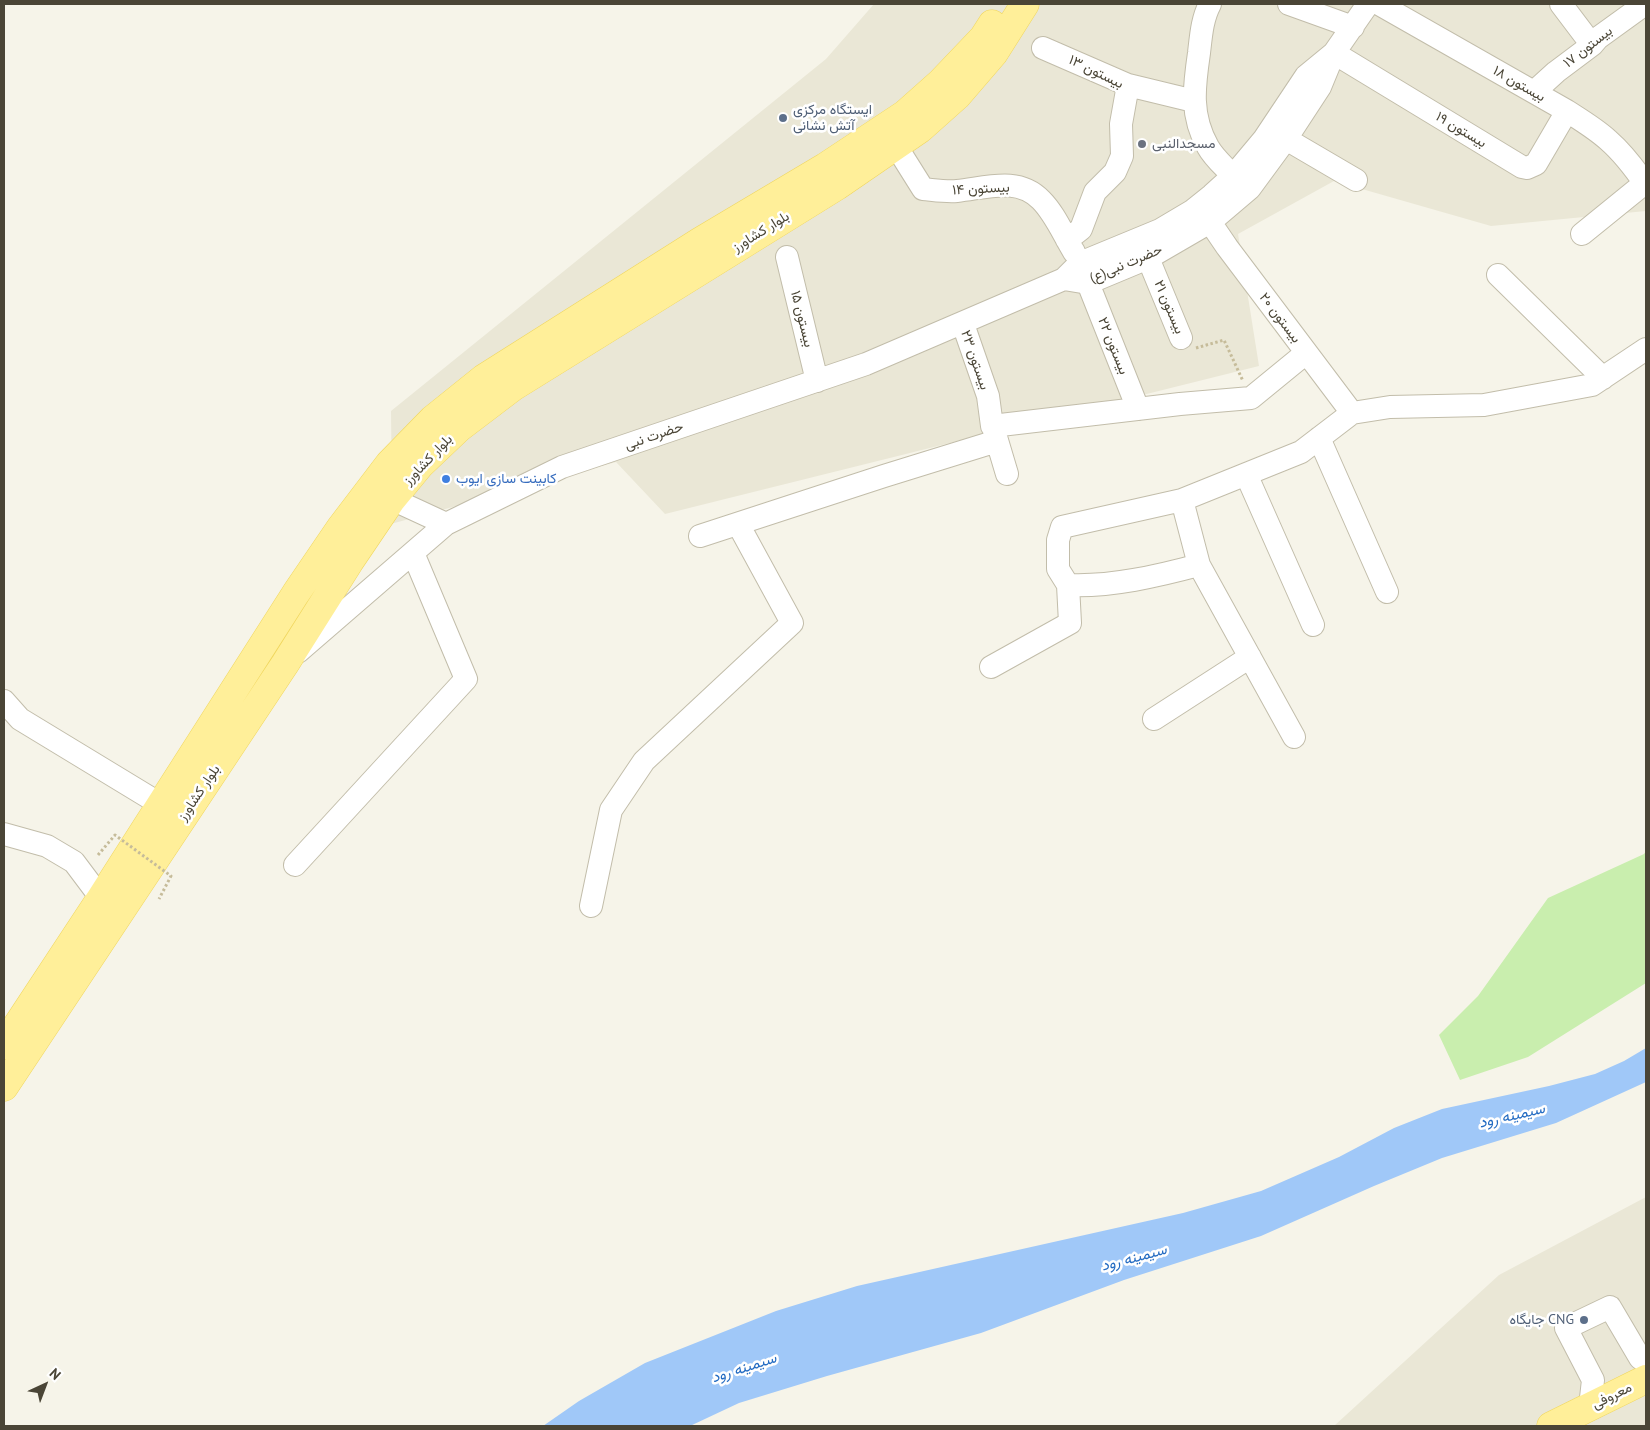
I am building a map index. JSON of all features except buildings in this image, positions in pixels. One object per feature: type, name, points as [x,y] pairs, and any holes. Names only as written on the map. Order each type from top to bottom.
[{"type":"main road","name":"بلوار کشاورز","points":[[4,1087],[285,664],[350,560],[392,499],[420,465],[452,434],[513,387],[780,220],[906,114],[941,82],[983,38],[1005,4]]},
{"type":"main road","name":"بلوار کشاورز","points":[[4,1045],[101,898],[296,593],[341,527],[389,464],[433,419],[484,378],[699,242],[831,176],[896,146],[920,129],[957,96],[994,53],[1026,4]]},
{"type":"main road","name":"معروفی","points":[[1551,1426],[1646,1379]]},
{"type":"street","points":[[1210,4],[1204,16],[1196,72],[1194,102],[1196,118],[1208,148],[1233,176]]},
{"type":"street","points":[[1289,4],[1352,27]]},
{"type":"street","name":"حضرت نبی(ع)","points":[[1064,279],[1148,258],[1210,222],[1250,188],[1286,139],[1320,87],[1334,53],[1368,4]]},
{"type":"street","name":"بیستون ۱۸","points":[[1379,4],[1567,111],[1608,140],[1646,183]]},
{"type":"street","points":[[1561,4],[1592,45]]},
{"type":"street","name":"بیستون ۱۷","points":[[1534,92],[1598,38],[1644,4]]},
{"type":"street","name":"بیستون ۱۳","points":[[1043,48],[1128,85],[1120,124],[1122,156],[1115,172],[1095,192],[1081,229],[1067,240]]},
{"type":"street","name":"حضرت نبی(ع)","points":[[1084,273],[1192,211],[1233,176],[1264,139],[1306,76],[1334,53]]},
{"type":"street","name":"بیستون ۱۹","points":[[1334,53],[1522,168],[1528,168],[1536,164],[1567,111]]},
{"type":"street","points":[[1128,85],[1194,102]]},
{"type":"street","points":[[1286,139],[1356,180]]},
{"type":"street","name":"بیستون ۱۴","points":[[896,146],[923,189],[956,191],[1009,185],[1027,189],[1040,198],[1048,208],[1084,273]]},
{"type":"street","points":[[1582,234],[1646,183]]},
{"type":"street","name":"بیستون ۲۰","points":[[1210,222],[1352,414]]},
{"type":"street","name":"بیستون ۱۵","points":[[787,257],[817,381]]},
{"type":"street","name":"بیستون ۲۱","points":[[1148,258],[1181,338]]},
{"type":"street","name":"بیستون ۲۲","points":[[1084,273],[1138,409]]},
{"type":"street","points":[[1498,275],[1603,378]]},
{"type":"street","name":"حضرت نبی","points":[[285,664],[446,524],[562,467],[866,364],[963,324],[1064,279]]},
{"type":"street","name":"بیستون ۲۳","points":[[963,324],[988,396],[995,434],[1007,474]]},
{"type":"street","points":[[991,667],[1070,623],[1068,585],[1058,569],[1058,540],[1062,527],[1182,500],[1301,452],[1352,414],[1390,407],[1484,405],[1592,385],[1646,349]]},
{"type":"street","points":[[700,536],[884,476],[995,434],[1138,409],[1251,398],[1306,353]]},
{"type":"street","points":[[1319,438],[1387,592]]},
{"type":"street","points":[[1246,474],[1313,625]]},
{"type":"street","points":[[392,499],[446,524]]},
{"type":"street","points":[[1182,500],[1199,565],[1294,737]]},
{"type":"street","points":[[590,906],[611,810],[644,761],[792,623],[738,524]]},
{"type":"street","points":[[294,865],[466,679],[413,553]]},
{"type":"street","points":[[1068,585],[1085,586],[1161,575],[1199,565]]},
{"type":"street","points":[[1154,719],[1250,657]]},
{"type":"street","points":[[4,701],[20,719],[160,804]]},
{"type":"street","points":[[4,834],[46,846],[74,862],[101,898]]},
{"type":"street","points":[[1590,1407],[1593,1380],[1566,1328],[1610,1307],[1640,1358],[1646,1362]]},
{"type":"path","name":"بیستون ۲۱","points":[[1181,338],[1195,348],[1224,340],[1251,398]]},
{"type":"path","points":[[98,855],[115,834],[171,876],[158,899]]},
{"type":"shaded area","points":[[874,4],[1646,4],[1646,211],[1491,226],[1334,181],[1238,234],[1259,366],[665,514],[616,462],[369,530],[392,499],[391,411],[826,59]]},
{"type":"shaded area","points":[[1646,1197],[1646,1426],[1334,1426],[1499,1275]]},
{"type":"green space","points":[[1646,851],[1646,983],[1528,1057],[1460,1080],[1439,1035],[1478,996],[1548,898],[1644,854]]},
{"type":"water","name":"سیمینه رود","points":[[1646,1048],[1646,1082],[1556,1123],[1442,1158],[1261,1236],[1124,1280],[981,1333],[739,1403],[690,1426],[543,1426],[579,1401],[645,1363],[776,1311],[857,1286],[1183,1213],[1261,1191],[1339,1157],[1394,1128],[1442,1109],[1595,1074],[1624,1061]]},
{"type":"place","name":"ایستگاه مرکزی آتش نشانی","points":[[783,118]]},
{"type":"place","name":"مسجدالنبی","points":[[1142,144]]},
{"type":"place","name":"کابینت سازی ایوب","points":[[446,479]]},
{"type":"place","name":"جایگاه CNG","points":[[1584,1320]]}]
